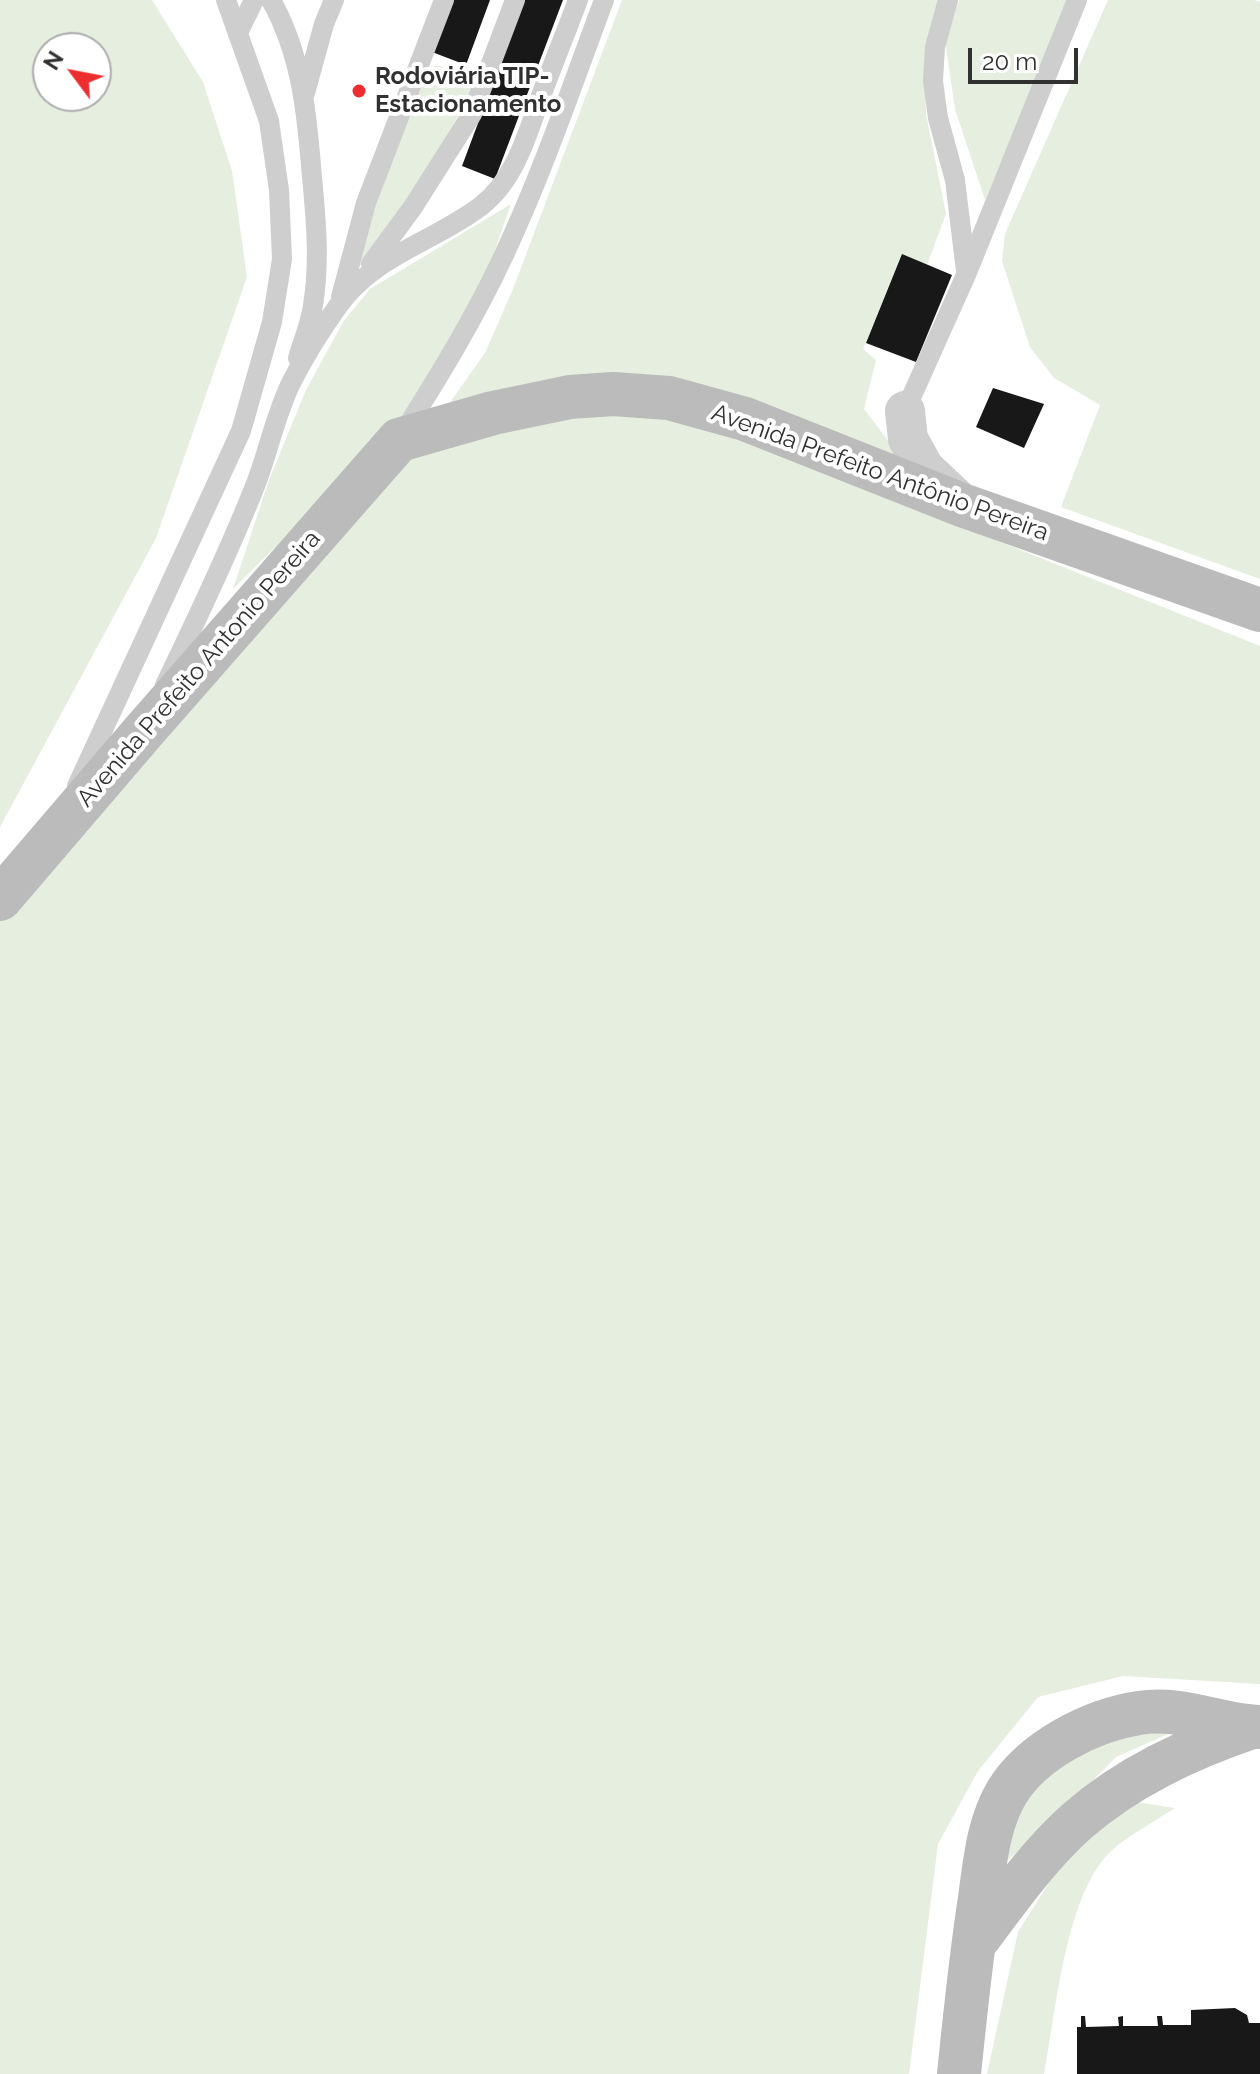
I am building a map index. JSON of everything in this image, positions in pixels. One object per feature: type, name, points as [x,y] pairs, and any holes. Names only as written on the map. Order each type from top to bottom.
[{"type":"street","name":"Avenida Prefeito Antônio Pereira","points":[[399,440],[493,413],[570,397],[613,394],[669,398],[745,419],[962,505],[1260,610]]},
{"type":"street","points":[[905,411],[908,439],[924,468],[962,505]]},
{"type":"street","name":"Avenida Prefeito Antonio Pereira","points":[[0,899],[399,440]]},
{"type":"street","points":[[959,2074],[989,1835],[1007,1791],[1043,1752],[1095,1723],[1141,1712],[1180,1712],[1256,1727]]},
{"type":"street","points":[[973,1946],[1021,1882],[1074,1824],[1117,1790],[1174,1758],[1256,1727]]},
{"type":"lane","points":[[53,839],[241,431],[272,322],[282,259],[279,190],[269,121],[226,0]]},
{"type":"lane","points":[[238,33],[254,0]]},
{"type":"lane","points":[[143,732],[215,583],[256,484],[291,385],[313,306],[317,231],[304,97],[296,58],[271,0]]},
{"type":"lane","points":[[304,97],[324,24],[334,0]]},
{"type":"lane","points":[[339,305],[366,203],[444,0]]},
{"type":"lane","points":[[291,385],[339,305],[413,207],[472,114],[515,0]]},
{"type":"lane","points":[[359,281],[394,255],[481,206],[497,190],[521,149],[578,0]]},
{"type":"lane","points":[[399,440],[458,344],[503,258],[540,174],[604,0]]},
{"type":"lane","points":[[948,0],[935,47],[933,81],[938,118],[955,180],[966,275]]},
{"type":"lane","points":[[905,411],[966,275],[1077,0]]},
{"type":"green space","points":[[0,0],[152,0],[203,82],[232,171],[247,277],[156,538],[0,827]]},
{"type":"green space","points":[[622,0],[944,0],[925,52],[926,114],[946,214],[927,265],[902,254],[863,349],[876,360],[864,409],[915,476],[775,412],[439,418],[485,353],[513,289]]},
{"type":"green space","points":[[959,0],[1070,0],[985,200],[955,109],[945,40]]},
{"type":"green space","points":[[1108,0],[1260,2],[1260,579],[1061,507],[1100,405],[1054,378],[1030,347],[1002,261],[1005,234]]},
{"type":"green space","points":[[436,65],[478,77],[437,152],[358,269],[370,217],[422,78]]},
{"type":"green space","points":[[511,204],[488,270],[446,351],[389,435],[233,589],[269,480],[306,390],[343,322],[370,289]]},
{"type":"green space","points":[[589,411],[692,418],[1260,646],[1260,1684],[1123,1676],[1038,1697],[978,1771],[938,1844],[909,2074],[0,2074],[0,914],[408,459],[493,427]]},
{"type":"green space","points":[[1175,1731],[1116,1757],[1040,1834],[1000,1866],[1006,1822],[1073,1742]]},
{"type":"green space","points":[[1130,1801],[1175,1808],[1115,1847],[1094,1873],[1072,1926],[1064,1957],[1044,2074],[987,2074],[1018,1932],[1060,1865]]},
{"type":"building","points":[[451,0],[490,0],[466,65],[432,52]]},
{"type":"building","points":[[524,0],[563,0],[495,179],[462,166]]},
{"type":"building","points":[[902,254],[952,275],[916,362],[866,343]]},
{"type":"building","points":[[993,388],[1044,404],[1024,448],[976,427]]},
{"type":"building","points":[[1235,2008],[1247,2015],[1249,2023],[1260,2023],[1260,2074],[1077,2074],[1077,2027],[1081,2027],[1081,2016],[1085,2016],[1086,2027],[1119,2026],[1118,2017],[1123,2016],[1123,2026],[1158,2026],[1157,2016],[1162,2016],[1163,2025],[1191,2025],[1191,2010]]},
{"type":"place","name":"Rodoviária TIP- Estacionamento","points":[[359,91]]}]
